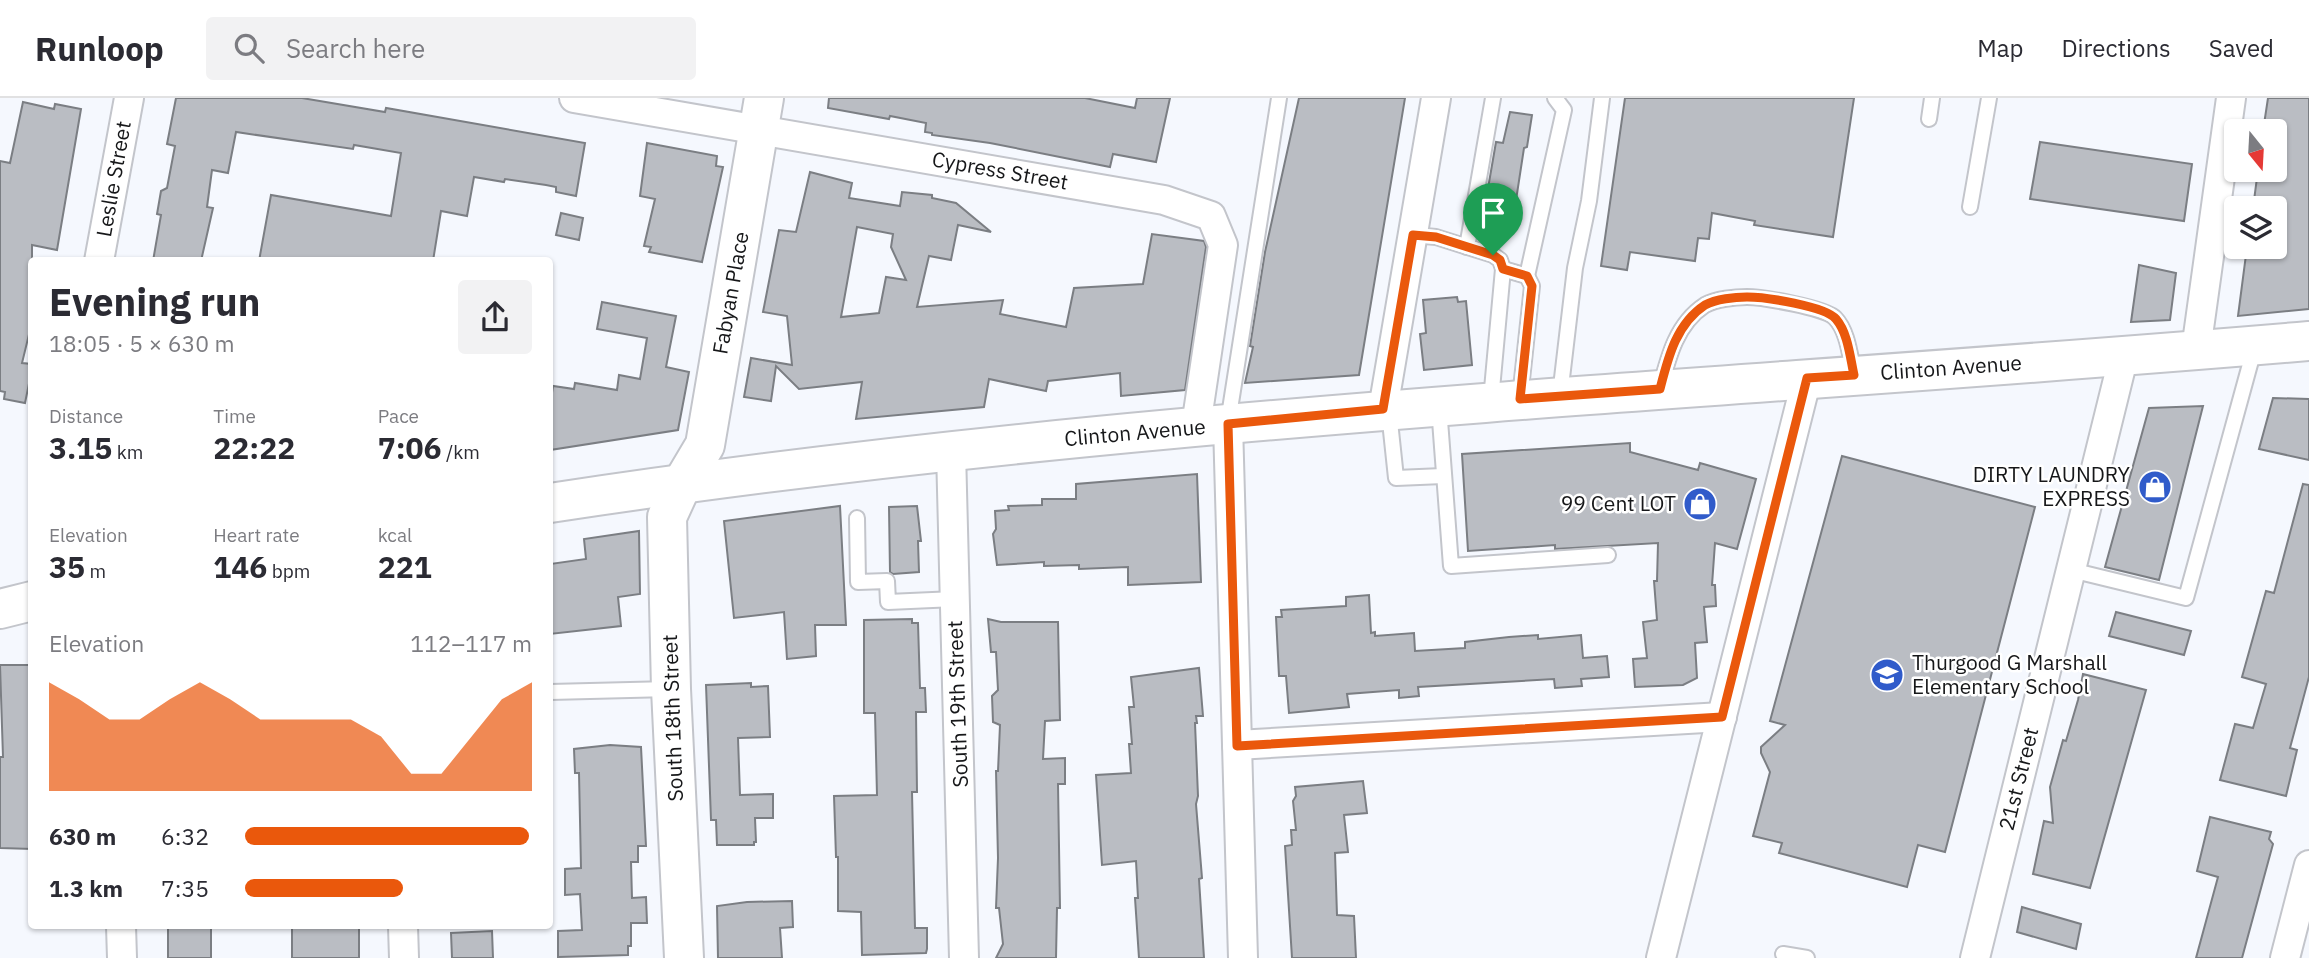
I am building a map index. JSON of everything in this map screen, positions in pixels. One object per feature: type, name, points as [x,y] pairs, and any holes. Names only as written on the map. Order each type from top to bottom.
[{"type":"main road","name":"Fabyan Place","points":[[683,482],[705,445],[761,114]]},
{"type":"main road","name":"Clinton Avenue","points":[[553,503],[683,482],[951,451],[1212,425],[1386,409],[2309,341]]},
{"type":"main road","name":"South 18th Street","points":[[683,482],[667,517],[671,690],[684,958]]},
{"type":"main road","points":[[0,609],[28,602]]},
{"type":"street","name":"Leslie Street","points":[[100,257],[129,98]]},
{"type":"street","name":"Cypress Street","points":[[575,98],[761,114],[1164,200],[1211,215],[1223,245],[1212,425]]},
{"type":"street","points":[[1386,409],[1436,98]]},
{"type":"street","points":[[2196,350],[2231,98]]},
{"type":"street","name":"21st Street","points":[[1975,958],[2124,355]]},
{"type":"street","points":[[1661,958],[1807,378]]},
{"type":"street","points":[[1212,425],[1237,746],[1243,958]]},
{"type":"street","name":"South 19th Street","points":[[951,451],[964,958]]},
{"type":"street","points":[[1237,746],[1722,717]]},
{"type":"street","points":[[2285,958],[2309,865]]},
{"type":"street","points":[[121,929],[122,958]]},
{"type":"street","points":[[403,929],[404,958]]},
{"type":"lane","points":[[1212,425],[1279,98]]},
{"type":"lane","points":[[1467,247],[1493,98]]},
{"type":"lane","points":[[1505,400],[1532,286],[1527,276],[1564,110],[1555,98]]},
{"type":"lane","points":[[1559,396],[1575,268],[1589,201],[1602,98]]},
{"type":"lane","points":[[1929,119],[1932,98]]},
{"type":"lane","points":[[1970,206],[1989,98]]},
{"type":"lane","points":[[1413,235],[1436,237],[1493,255],[1500,260],[1503,269],[1505,400]]},
{"type":"lane","points":[[1503,269],[1527,276]]},
{"type":"lane","points":[[1660,389],[1671,348],[1678,334],[1693,316],[1706,304],[1748,297],[1814,308],[1835,317],[1845,336],[1854,375]]},
{"type":"lane","points":[[2071,570],[2186,598],[2255,345]]},
{"type":"lane","points":[[1439,405],[1451,566],[1608,555]]},
{"type":"lane","points":[[1386,409],[1396,478],[1443,476]]},
{"type":"lane","points":[[857,518],[858,582],[887,581],[888,602],[955,599]]},
{"type":"lane","points":[[553,692],[671,690]]},
{"type":"lane","points":[[1783,954],[1807,958]]},
{"type":"building","points":[[176,98],[302,98],[385,112],[386,108],[585,143],[576,196],[556,192],[556,187],[546,185],[474,177],[467,216],[441,211],[434,257],[260,257],[271,195],[391,216],[401,153],[236,132],[228,173],[212,170],[207,207],[213,208],[202,257],[154,257],[161,215],[157,214],[161,191],[167,188],[175,146],[167,144]]},
{"type":"building","points":[[829,98],[1085,98],[1135,108],[1137,98],[1170,98],[1156,162],[1113,154],[1110,167],[990,143],[932,135],[925,132],[926,123],[828,108]]},
{"type":"building","points":[[1299,98],[1405,98],[1359,375],[1245,383],[1253,347],[1250,346],[1265,252]]},
{"type":"building","points":[[1625,98],[1854,98],[1833,237],[1754,225],[1755,221],[1712,213],[1709,239],[1698,238],[1695,261],[1630,252],[1627,270],[1601,266]]},
{"type":"building","points":[[2268,98],[2309,98],[2309,309],[2238,316],[2245,259],[2287,259],[2287,196],[2255,196],[2256,182],[2287,182],[2287,119],[2265,119]]},
{"type":"building","points":[[23,102],[54,109],[55,104],[81,109],[57,250],[32,245],[32,257],[28,257],[28,338],[22,363],[28,364],[25,403],[4,399],[5,392],[0,391],[0,161],[10,163]]},
{"type":"building","points":[[1510,112],[1532,115],[1511,233],[1481,229],[1496,142],[1503,143]]},
{"type":"building","points":[[2040,142],[2192,164],[2184,221],[2030,199]]},
{"type":"building","points":[[647,143],[717,156],[716,166],[723,167],[702,262],[649,252],[651,247],[644,246],[655,199],[640,196]]},
{"type":"building","points":[[810,172],[852,183],[849,198],[900,206],[902,192],[932,195],[932,198],[956,203],[991,232],[958,225],[951,260],[929,256],[917,307],[1003,300],[1000,314],[1066,327],[1074,288],[1143,284],[1152,234],[1204,241],[1206,247],[1185,390],[1121,396],[1120,373],[1048,381],[1046,391],[989,379],[984,407],[856,419],[862,382],[799,389],[776,366],[771,401],[744,397],[751,358],[792,365],[787,316],[763,312],[779,230],[796,232]],"holes":[[[857,227],[893,234],[891,247],[906,280],[886,277],[879,313],[841,317]]]},
{"type":"building","points":[[561,213],[583,218],[579,240],[556,235]]},
{"type":"building","points":[[2139,265],[2176,273],[2170,320],[2131,322]]},
{"type":"building","points":[[1457,297],[1458,302],[1466,301],[1472,365],[1424,370],[1420,334],[1426,333],[1423,300]]},
{"type":"building","points":[[602,302],[676,316],[666,367],[689,372],[678,430],[553,450],[553,386],[574,389],[575,383],[617,390],[619,375],[640,379],[647,338],[597,329]]},
{"type":"building","points":[[2273,398],[2309,399],[2309,460],[2259,449]]},
{"type":"building","name":"DIRTY LAUNDRY EXPRESS","points":[[2203,406],[2159,580],[2105,567],[2149,408]]},
{"type":"building","points":[[1630,443],[1630,452],[1698,470],[1700,463],[1756,479],[1737,549],[1715,543],[1712,585],[1715,585],[1716,606],[1704,607],[1707,642],[1695,643],[1697,678],[1683,685],[1635,687],[1633,659],[1647,658],[1643,622],[1657,620],[1654,581],[1657,581],[1658,543],[1555,549],[1555,545],[1468,551],[1462,454]]},
{"type":"building","points":[[1842,456],[2035,507],[1945,852],[1918,845],[1907,887],[1779,853],[1782,843],[1753,836],[1770,772],[1761,747],[1785,725],[1770,721]]},
{"type":"building","points":[[1197,474],[1201,582],[1128,585],[1128,567],[1079,569],[1079,565],[1044,566],[1044,562],[997,565],[993,534],[996,529],[995,511],[1009,510],[1008,506],[1042,505],[1042,499],[1076,499],[1076,484]]},
{"type":"building","points":[[2303,484],[2309,485],[2309,677],[2290,748],[2297,750],[2286,796],[2220,780],[2235,724],[2253,728],[2266,684],[2242,677],[2266,591],[2274,593]]},
{"type":"building","points":[[840,506],[846,625],[815,625],[816,656],[787,659],[784,612],[734,618],[724,521]]},
{"type":"building","points":[[917,506],[921,541],[918,541],[919,572],[893,574],[890,572],[889,507]]},
{"type":"building","points":[[639,531],[640,594],[618,597],[621,626],[553,634],[553,564],[586,559],[584,539]]},
{"type":"building","points":[[1369,595],[1371,633],[1375,632],[1375,636],[1414,633],[1415,651],[1465,648],[1465,642],[1509,637],[1538,635],[1538,639],[1581,635],[1583,658],[1607,656],[1609,677],[1581,679],[1582,686],[1555,688],[1554,679],[1418,687],[1419,696],[1399,698],[1399,690],[1347,694],[1349,707],[1289,713],[1286,676],[1279,676],[1276,617],[1282,617],[1281,610],[1346,606],[1346,597]]},
{"type":"building","points":[[2116,612],[2191,631],[2184,655],[2109,636]]},
{"type":"building","points":[[912,619],[912,623],[918,623],[920,688],[925,688],[926,712],[916,712],[917,792],[912,792],[915,928],[927,928],[927,949],[926,953],[862,955],[861,912],[838,911],[834,796],[877,795],[875,713],[864,713],[864,620]]},
{"type":"building","points":[[988,619],[1001,622],[1058,622],[1060,720],[1045,721],[1043,759],[1065,758],[1065,784],[1058,784],[1060,908],[1057,908],[1056,958],[996,958],[1003,944],[999,908],[996,908],[996,771],[1000,725],[993,722],[992,696],[998,690],[996,652],[991,652]]},
{"type":"building","points":[[0,665],[28,665],[28,849],[0,848],[0,757],[3,757]]},
{"type":"building","points":[[1199,668],[1203,716],[1196,716],[1195,723],[1196,804],[1202,878],[1199,879],[1204,958],[1139,958],[1135,898],[1138,898],[1136,861],[1102,865],[1096,775],[1131,773],[1129,707],[1134,707],[1131,677]]},
{"type":"building","points":[[2083,674],[2146,690],[2090,888],[2033,874],[2044,821],[2053,823],[2050,787],[2078,700]]},
{"type":"building","points":[[751,683],[751,687],[768,686],[770,737],[738,738],[740,795],[773,794],[773,818],[755,818],[754,845],[717,845],[716,820],[711,820],[706,685]]},
{"type":"building","points":[[610,745],[641,747],[646,846],[638,846],[638,862],[631,862],[632,898],[646,897],[647,923],[631,923],[631,946],[628,946],[628,955],[558,957],[558,931],[582,930],[580,894],[565,895],[565,869],[581,868],[579,773],[575,773],[574,749]]},
{"type":"building","points":[[1363,781],[1367,813],[1344,815],[1348,852],[1335,853],[1337,915],[1354,916],[1356,958],[1292,958],[1285,846],[1292,845],[1291,830],[1296,830],[1293,801],[1296,796],[1295,787]]},
{"type":"building","points":[[2210,817],[2271,832],[2269,839],[2273,844],[2242,958],[2196,958],[2218,877],[2197,871]]},
{"type":"building","points":[[792,901],[793,927],[780,928],[782,958],[718,958],[717,906]]},
{"type":"building","points":[[2022,907],[2081,924],[2076,949],[2017,932]]},
{"type":"building","points":[[168,929],[211,929],[211,958],[168,958]]},
{"type":"building","points":[[292,929],[359,929],[359,958],[292,958]]},
{"type":"building","points":[[492,931],[493,958],[452,958],[451,933]]},
{"type":"place","name":"DIRTY LAUNDRY EXPRESS","points":[[2155,487]]},
{"type":"place","name":"99 Cent LOT","points":[[1700,504]]},
{"type":"place","name":"Thurgood G Marshall Elementary School","points":[[1887,675]]},
{"type":"route","points":[[1413,235],[1436,237],[1493,255],[1500,260],[1503,269],[1527,276],[1532,286],[1520,399],[1660,389],[1671,348],[1678,334],[1706,304],[1723,300],[1748,297],[1814,308],[1835,317],[1845,336],[1854,375],[1807,378],[1722,717],[1237,746],[1228,424],[1383,409],[1413,235]]}]
